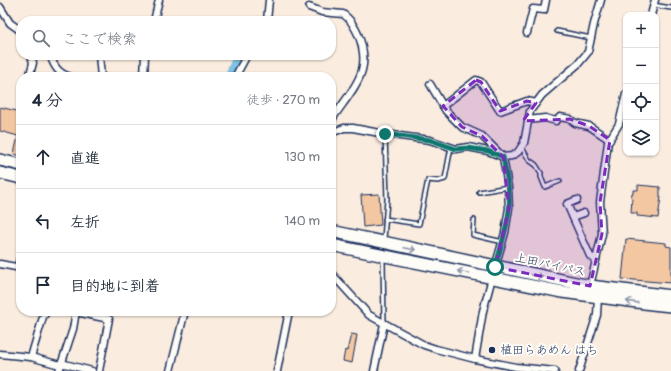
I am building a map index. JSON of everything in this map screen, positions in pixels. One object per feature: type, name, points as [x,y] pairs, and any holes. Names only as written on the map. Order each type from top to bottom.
[{"type":"highway","points":[[0,160],[16,164]]},
{"type":"highway","points":[[0,174],[16,177]]},
{"type":"highway","name":"上田バイパス","points":[[336,232],[590,286],[671,296]]},
{"type":"highway","name":"上田バイパス","points":[[336,246],[562,292],[671,306]]},
{"type":"street","points":[[155,16],[159,0]]},
{"type":"street","points":[[267,16],[269,0]]},
{"type":"street","points":[[527,34],[533,9],[544,10],[546,0]]},
{"type":"street","points":[[336,131],[344,128],[353,128],[430,140],[456,149],[468,148],[488,151],[503,157],[512,156],[518,152],[524,143],[530,111],[536,102],[578,64],[588,52],[601,0]]},
{"type":"street","points":[[652,12],[654,2]]},
{"type":"street","points":[[0,7],[10,23],[16,27]]},
{"type":"street","points":[[309,7],[322,12],[343,14],[353,24],[363,53],[363,70],[357,83],[336,114]]},
{"type":"street","points":[[31,72],[32,60]]},
{"type":"street","points":[[52,60],[56,68],[60,72]]},
{"type":"street","points":[[99,60],[101,72]]},
{"type":"street","points":[[144,72],[146,60]]},
{"type":"street","points":[[238,72],[244,60]]},
{"type":"street","points":[[443,106],[476,80],[482,82],[500,111],[527,101],[536,102]]},
{"type":"street","points":[[430,84],[446,111],[462,127],[482,136],[503,157],[508,187],[509,208],[503,242],[495,267]]},
{"type":"street","points":[[590,286],[602,234],[600,202],[608,142],[619,124],[623,107]]},
{"type":"street","points":[[528,120],[545,118],[556,121],[560,118],[570,119],[575,123],[589,126],[610,140]]},
{"type":"street","points":[[577,200],[567,204],[590,256],[596,260]]},
{"type":"street","points":[[572,218],[584,213]]},
{"type":"street","points":[[0,264],[16,267]]},
{"type":"street","points":[[475,359],[483,311],[492,278]]},
{"type":"street","points":[[336,279],[369,315],[430,347],[516,369],[555,371]]},
{"type":"street","points":[[579,371],[597,315],[598,297]]},
{"type":"street","points":[[31,357],[44,316]]},
{"type":"street","points":[[60,367],[75,316]]},
{"type":"street","points":[[99,371],[109,318],[100,316]]},
{"type":"street","points":[[170,371],[184,316]]},
{"type":"street","points":[[277,371],[288,316]]},
{"type":"street","points":[[374,371],[384,324]]},
{"type":"street","points":[[0,354],[31,357],[60,367],[92,371]]},
{"type":"lane","points":[[654,2],[671,8]]},
{"type":"lane","points":[[557,31],[591,38]]},
{"type":"lane","points":[[384,239],[387,200],[385,134]]},
{"type":"lane","points":[[521,146],[529,160],[536,165],[541,173],[545,187],[560,181]]},
{"type":"lane","points":[[385,218],[419,224],[428,180],[438,181],[445,179],[451,147]]},
{"type":"lane","points":[[479,192],[508,187]]},
{"type":"lane","points":[[474,220],[473,234],[503,242]]},
{"type":"lane","points":[[383,261],[384,324]]},
{"type":"highlighted area","points":[[476,80],[481,82],[500,111],[527,101],[536,103],[523,121],[570,119],[589,126],[610,140],[600,202],[602,234],[590,286],[495,267],[509,208],[503,157],[482,136],[462,127],[443,106]]},
{"type":"building","points":[[0,107],[16,111],[16,135],[0,131]]},
{"type":"building","points":[[638,185],[660,187],[661,197],[658,218],[637,216],[637,213],[631,213],[631,194],[633,194],[633,190],[638,190]]},
{"type":"building","points":[[379,194],[381,225],[363,227],[361,195]]},
{"type":"building","points":[[626,239],[666,243],[666,246],[671,247],[671,283],[622,279]]},
{"type":"building","points":[[351,334],[357,335],[352,363],[343,361],[345,350],[347,351]]},
{"type":"waterway","points":[[232,72],[237,60]]},
{"type":"place","name":"植田らあめん はち","points":[[492,350]]},
{"type":"route","points":[[385,134],[430,140],[456,149],[468,148],[488,151],[503,157],[508,187],[509,208],[505,233],[495,267]]}]
